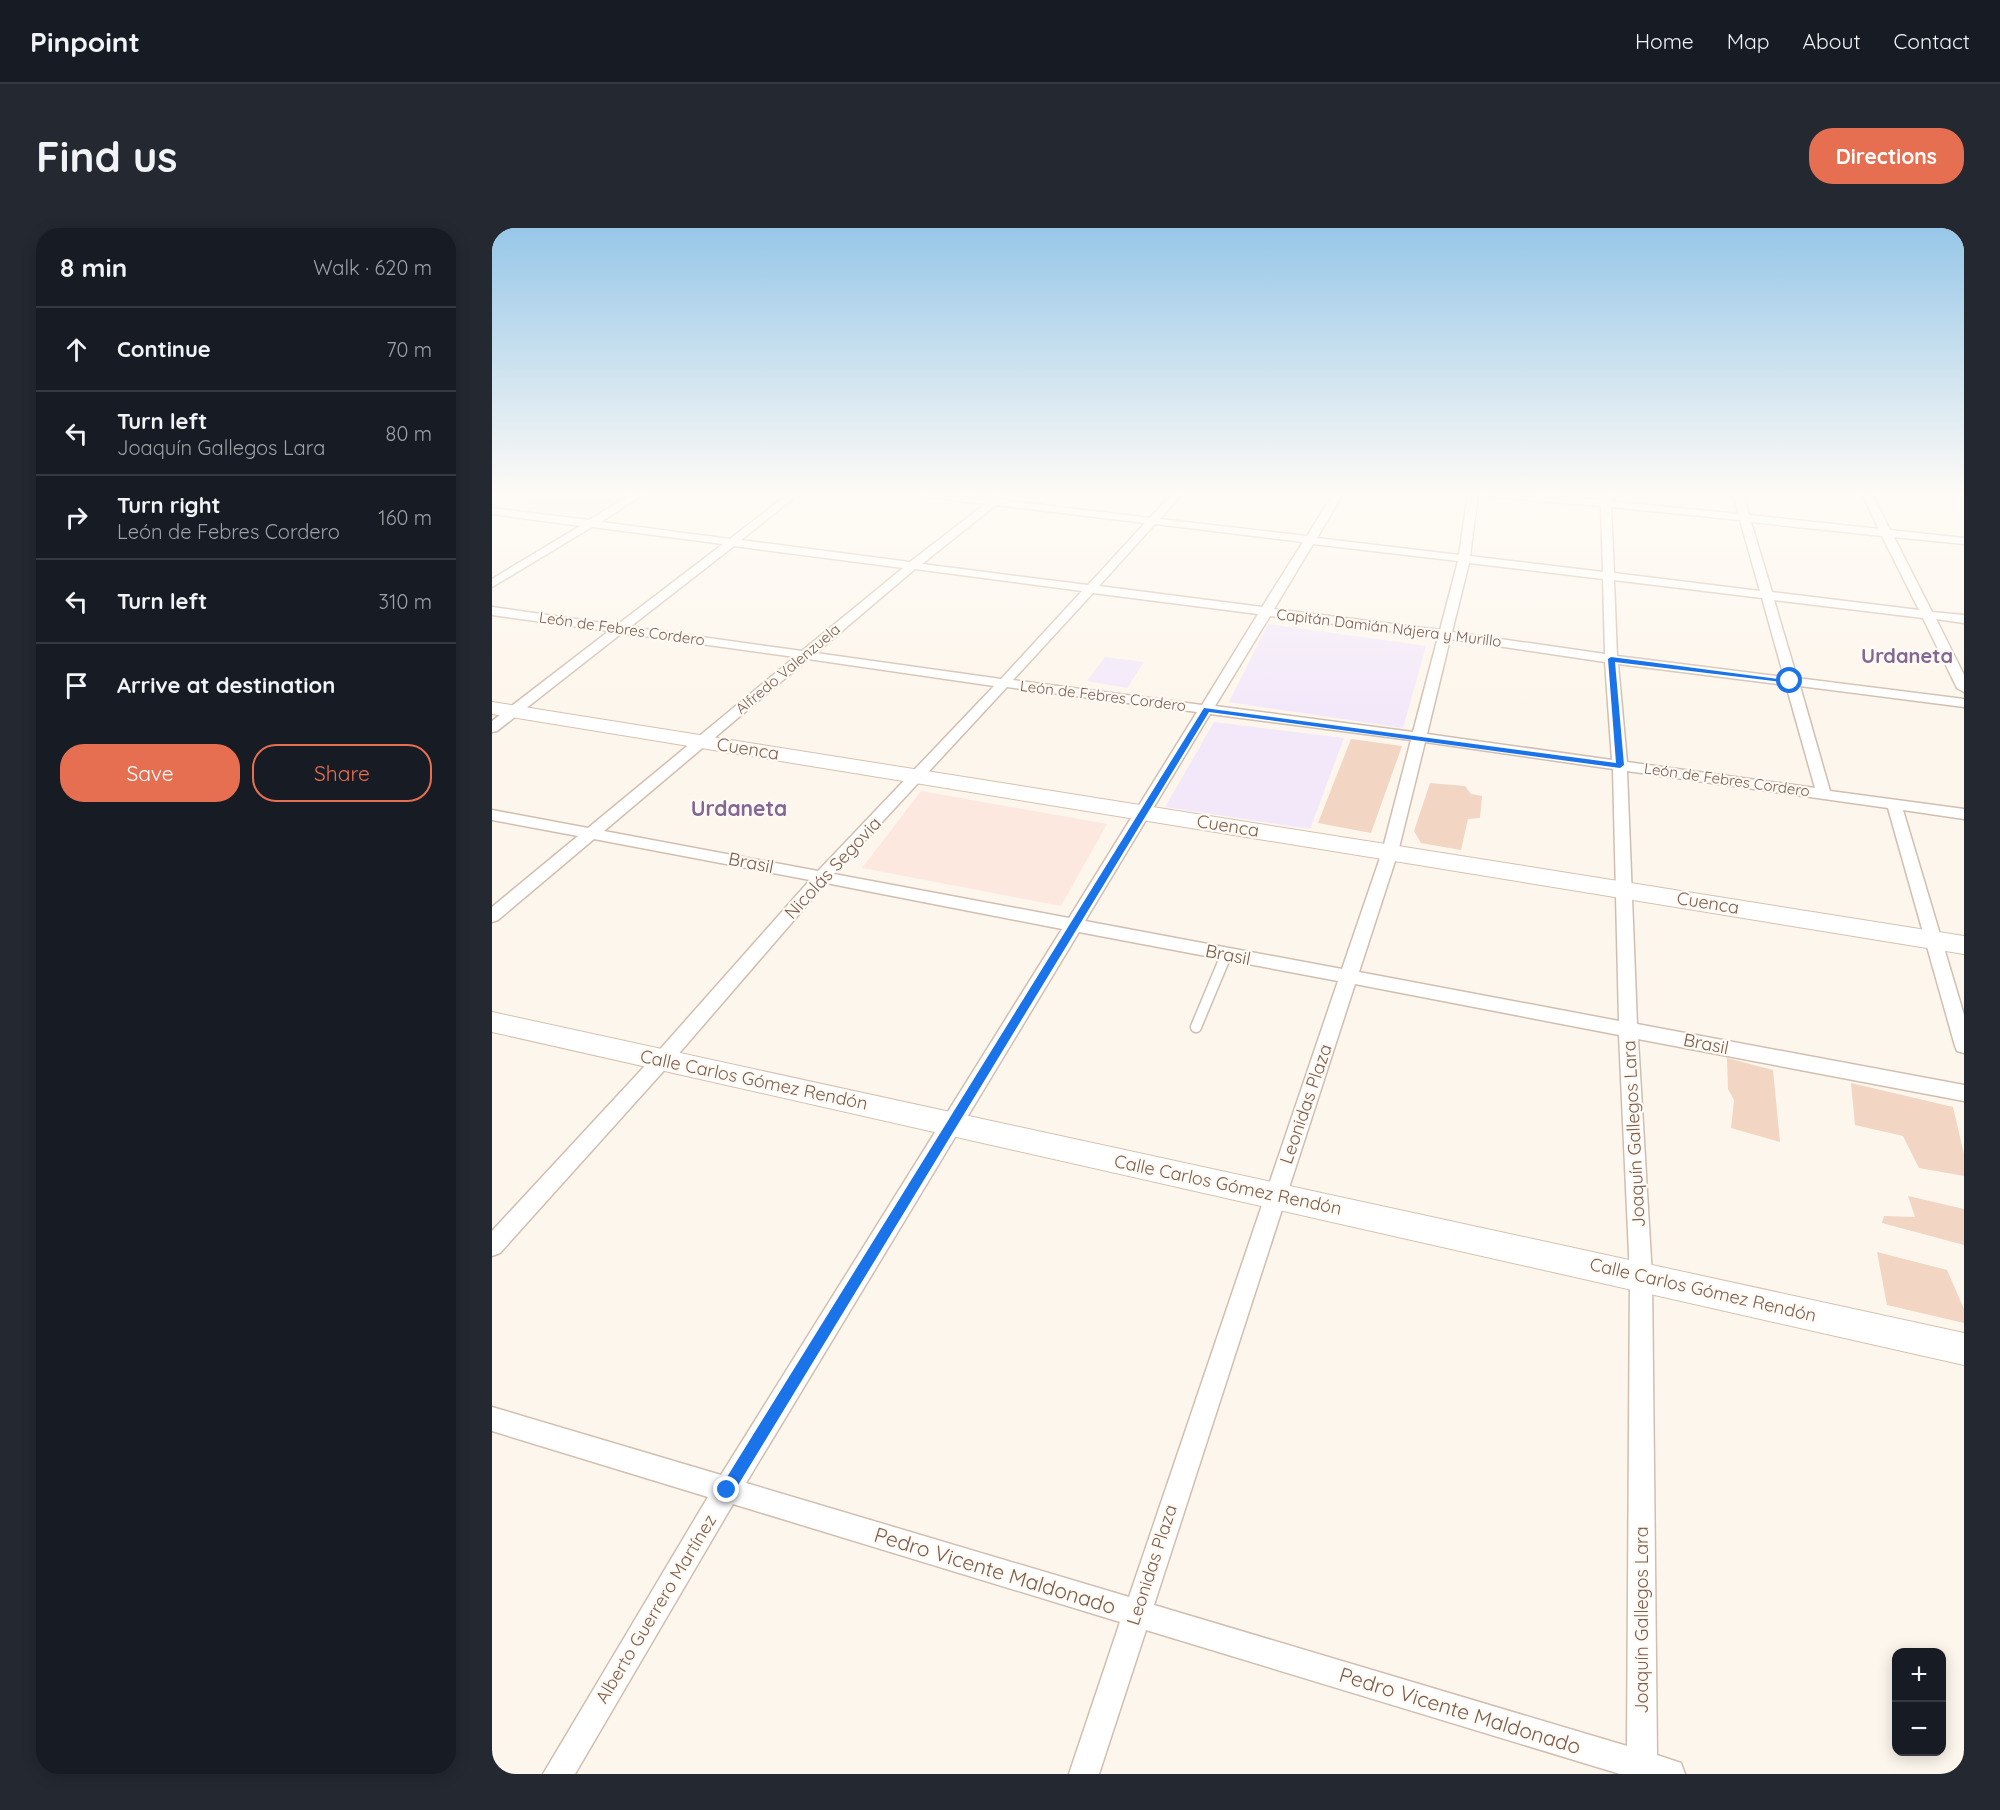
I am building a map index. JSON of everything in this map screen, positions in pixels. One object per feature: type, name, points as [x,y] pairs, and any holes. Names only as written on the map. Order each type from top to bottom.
[{"type":"main road","name":"Cuenca","points":[[502,710],[1964,945]]},
{"type":"main road","name":"Calle Carlos Gómez Rendón","points":[[492,1022],[1964,1349]]},
{"type":"street","points":[[492,584],[521,566]]},
{"type":"street","points":[[492,728],[502,710],[622,628],[702,566]]},
{"type":"street","name":"Capitán Damián Nájera y Murillo","points":[[905,566],[1964,703]]},
{"type":"street","name":"Nicolás Segovia","points":[[492,1246],[662,1060],[823,876],[918,777],[1110,566]]},
{"type":"street","name":"Alberto Guerrero Martínez","points":[[558,1774],[727,1490],[1294,566]]},
{"type":"street","name":"Leonidas Plaza","points":[[1084,1774],[1390,852],[1447,635],[1462,566]]},
{"type":"street","points":[[1525,566],[1964,619]]},
{"type":"street","name":"Joaquín Gallegos Lara","points":[[1609,566],[1611,659],[1620,765],[1628,1029],[1641,1276],[1642,1770]]},
{"type":"street","points":[[1758,566],[1824,794]]},
{"type":"street","points":[[1904,566],[1964,687]]},
{"type":"street","name":"Alfredo Valenzuela","points":[[492,916],[911,567]]},
{"type":"street","name":"León de Febres Cordero","points":[[492,610],[1003,683],[1419,737],[1964,814]]},
{"type":"street","points":[[1894,804],[1964,1046]]},
{"type":"street","name":"Brasil","points":[[492,815],[1964,1093]]},
{"type":"street","name":"Pedro Vicente Maldonado","points":[[492,1419],[1642,1770],[1670,1774]]},
{"type":"lane","points":[[1196,1027],[1226,955]]},
{"type":"shaded area","points":[[1268,624],[1426,646],[1403,728],[1229,702]]},
{"type":"shaded area","points":[[1105,657],[1144,662],[1127,688],[1087,681]]},
{"type":"shaded area","points":[[1214,722],[1344,738],[1310,829],[1165,807]]},
{"type":"shaded area","points":[[921,791],[1107,824],[1061,906],[862,868]]},
{"type":"building","points":[[1351,739],[1402,746],[1371,833],[1318,823]]},
{"type":"building","points":[[1430,783],[1465,786],[1471,794],[1482,796],[1480,818],[1468,819],[1461,850],[1421,843],[1414,831]]},
{"type":"building","points":[[1727,1058],[1773,1070],[1780,1142],[1731,1128],[1734,1100],[1728,1089]]},
{"type":"building","points":[[1851,1083],[1953,1107],[1964,1154],[1964,1176],[1919,1168],[1903,1136],[1855,1125]]},
{"type":"building","points":[[1908,1196],[1964,1209],[1964,1245],[1882,1223],[1884,1216],[1915,1217]]},
{"type":"building","points":[[1877,1252],[1947,1270],[1964,1309],[1964,1323],[1887,1305]]},
{"type":"district","name":"Urdaneta","points":[[1907,656]]},
{"type":"district","name":"Urdaneta","points":[[739,809]]},
{"type":"route","points":[[727,1490],[1206,709],[1620,765],[1611,659],[1790,681]]}]
